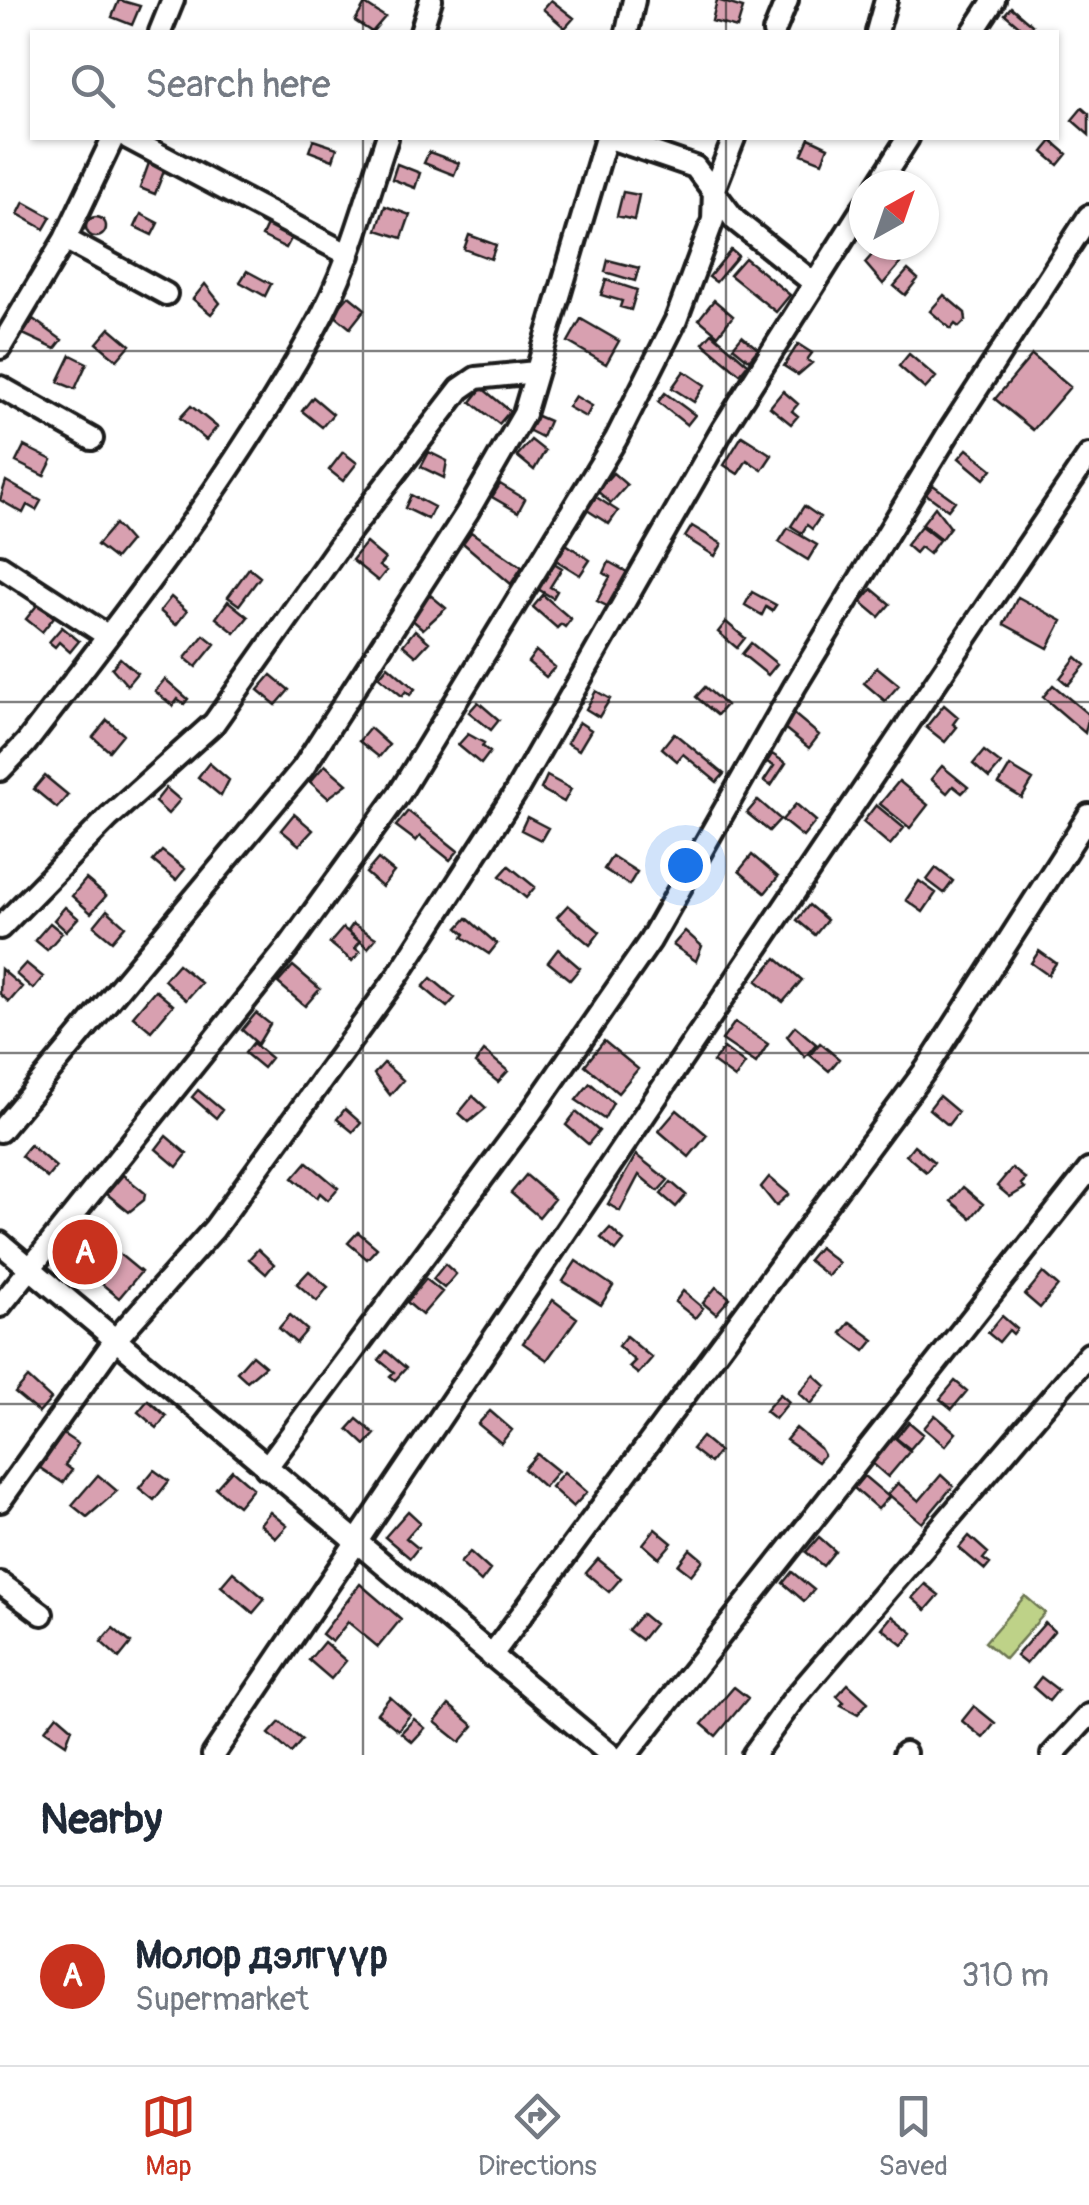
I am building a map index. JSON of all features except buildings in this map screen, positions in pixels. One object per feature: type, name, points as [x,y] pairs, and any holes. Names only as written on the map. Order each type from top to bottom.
[{"type":"street","points":[[161,30],[173,0]]},
{"type":"street","points":[[422,30],[431,0]]},
{"type":"street","points":[[627,30],[634,0]]},
{"type":"street","points":[[775,30],[786,0]]},
{"type":"street","points":[[877,30],[886,0]]},
{"type":"street","points":[[975,30],[994,0]]},
{"type":"street","points":[[0,348],[65,239],[112,140]]},
{"type":"street","points":[[132,140],[349,255]]},
{"type":"street","points":[[0,770],[108,636],[251,433],[316,328],[349,255],[385,140]]},
{"type":"street","points":[[0,1131],[303,768],[468,511],[524,414],[607,140]]},
{"type":"street","points":[[614,140],[695,167],[735,220],[814,283]]},
{"type":"street","points":[[0,1306],[289,946],[400,794],[616,439],[676,320],[712,220],[714,188],[733,140]]},
{"type":"street","points":[[888,170],[907,140]]},
{"type":"street","points":[[266,1468],[530,1114],[650,941],[795,686],[948,432],[1089,216]]},
{"type":"street","points":[[0,1501],[116,1340],[214,1229],[399,974],[524,778],[723,429],[849,229]]},
{"type":"street","points":[[65,239],[166,294]]},
{"type":"street","points":[[0,928],[109,817],[214,723],[344,539],[460,388],[476,378],[536,372]]},
{"type":"street","points":[[0,387],[92,439]]},
{"type":"street","points":[[213,1755],[1089,455]]},
{"type":"street","points":[[0,566],[108,636]]},
{"type":"street","points":[[490,1656],[927,1068],[1089,815]]},
{"type":"street","points":[[626,1755],[1089,1170]]},
{"type":"street","points":[[0,1243],[611,1755]]},
{"type":"street","points":[[753,1755],[793,1700],[1089,1354]]},
{"type":"street","points":[[0,1583],[42,1614]]},
{"type":"street","points":[[1052,1755],[1089,1715]]},
{"type":"green space","points":[[1025,1596],[1045,1613],[1005,1659],[985,1642]]},
{"type":"place","name":"Молор дэлгүүр","points":[[85,1252]]}]
